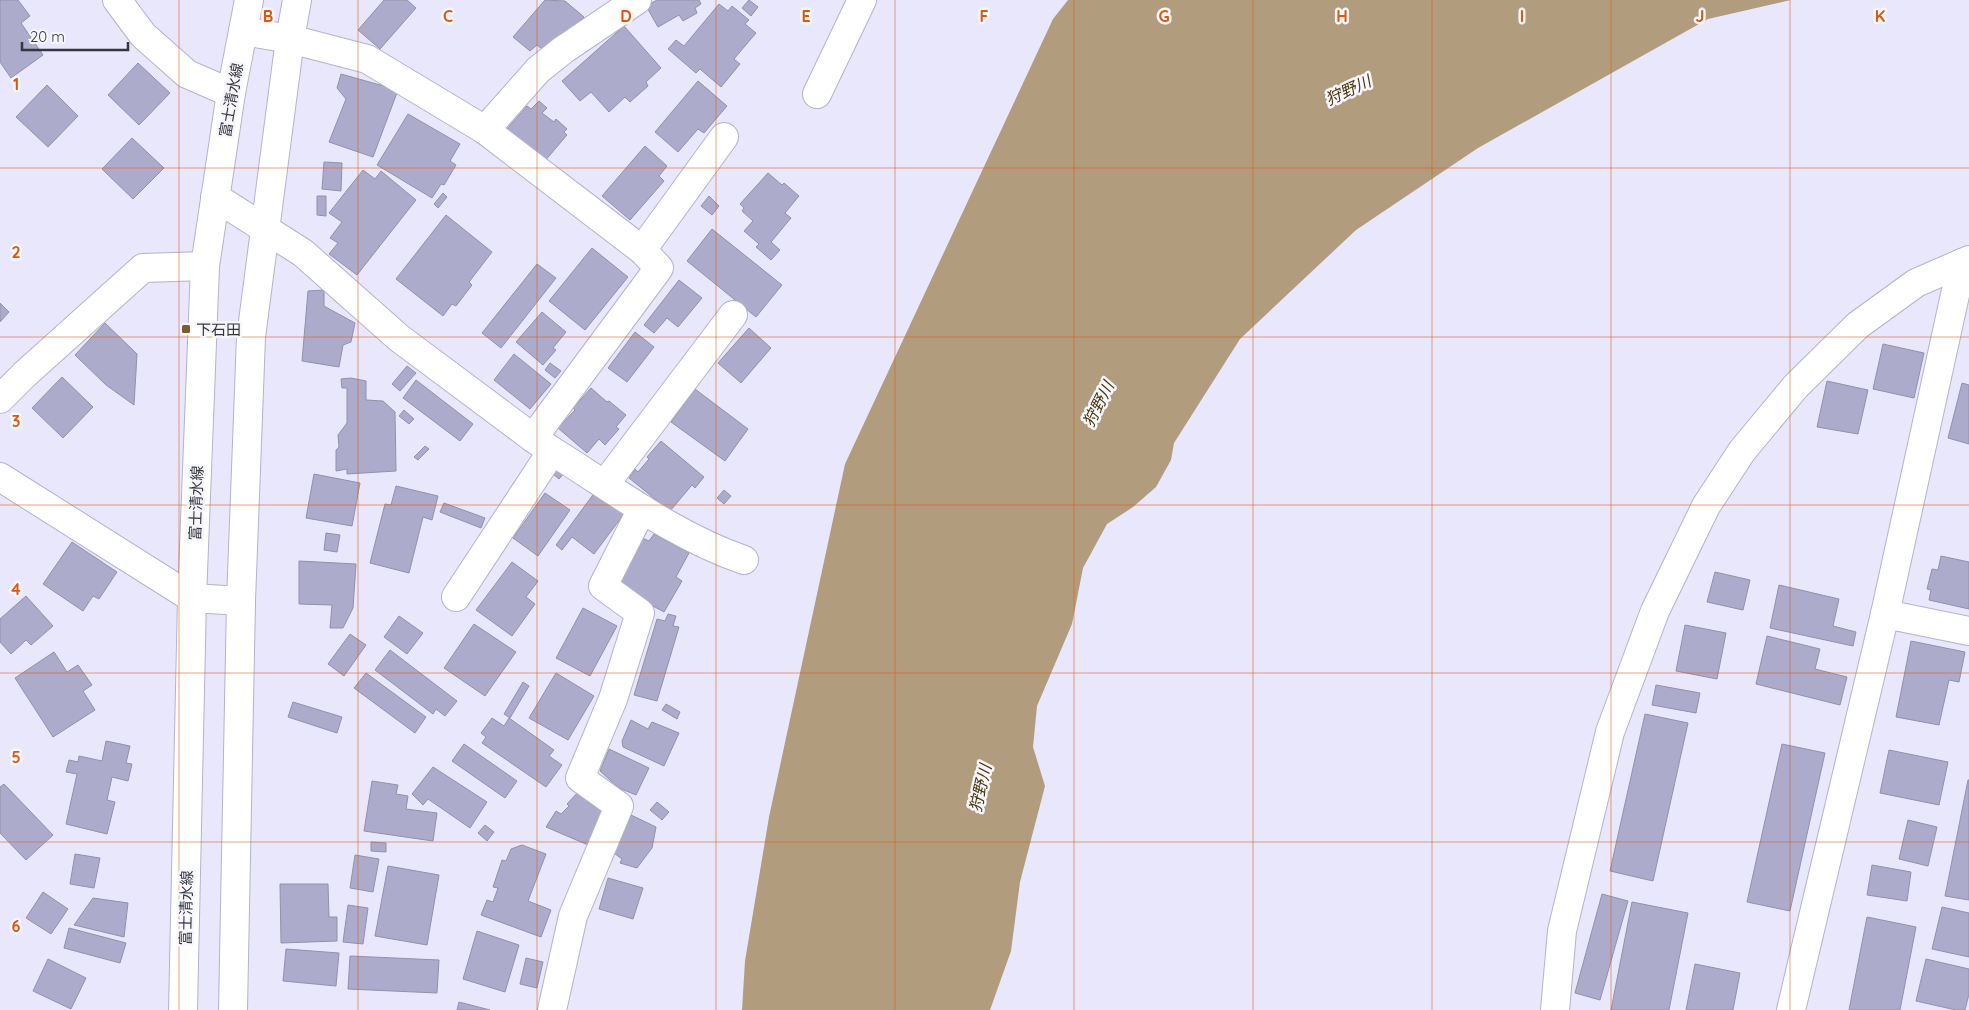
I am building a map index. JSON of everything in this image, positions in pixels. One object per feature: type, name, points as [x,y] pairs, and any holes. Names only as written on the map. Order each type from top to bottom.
[{"type":"street","points":[[117,0],[143,35],[187,74],[231,93]]},
{"type":"street","name":"富士清水線","points":[[184,1010],[192,598],[205,266],[231,93],[249,0]]},
{"type":"street","points":[[233,1010],[241,601],[250,337],[290,39],[298,0]]},
{"type":"street","points":[[484,130],[538,70],[563,50],[637,0]]},
{"type":"street","points":[[817,94],[862,0]]},
{"type":"street","points":[[244,31],[290,39],[367,59],[484,130],[642,250],[659,268],[543,445],[456,597]]},
{"type":"street","points":[[642,250],[724,137]]},
{"type":"street","points":[[215,197],[264,226],[303,253],[399,338],[543,445],[685,536],[719,552],[744,560]]},
{"type":"street","points":[[1792,1010],[1965,262]]},
{"type":"street","points":[[1554,1010],[1562,930],[1610,732],[1655,611],[1706,506],[1742,451],[1796,386],[1858,325],[1916,283],[1965,262]]},
{"type":"street","points":[[0,399],[25,374],[143,268],[205,266]]},
{"type":"street","points":[[605,484],[733,315]]},
{"type":"street","points":[[0,478],[192,598],[241,601]]},
{"type":"street","points":[[552,1010],[573,916],[619,806],[580,778],[613,699],[640,613],[604,586],[642,509]]},
{"type":"street","points":[[1885,614],[1969,631]]},
{"type":"water","name":"狩野川","points":[[1068,0],[1791,0],[1708,19],[1478,148],[1356,230],[1240,339],[1174,443],[1171,460],[1156,487],[1133,507],[1107,524],[1083,568],[1072,624],[1037,706],[1033,747],[1045,786],[1020,882],[1011,951],[990,1010],[742,1010],[745,961],[769,817],[845,464],[1053,19]]},
{"type":"building","points":[[0,0],[18,0],[30,16],[21,23],[43,55],[11,78],[0,62]]},
{"type":"building","points":[[384,0],[407,0],[416,8],[380,49],[358,30]]},
{"type":"building","points":[[545,0],[565,1],[584,17],[570,31],[542,49],[537,45],[530,51],[513,37]]},
{"type":"building","points":[[657,0],[699,0],[701,4],[695,8],[697,13],[683,21],[679,15],[658,27],[646,6]]},
{"type":"building","points":[[749,0],[758,7],[751,16],[742,8]]},
{"type":"building","points":[[719,4],[728,11],[732,6],[749,20],[745,24],[756,33],[734,59],[740,64],[721,87],[700,69],[696,73],[668,49],[676,40],[684,46]]},
{"type":"building","points":[[624,26],[661,68],[646,82],[648,86],[630,102],[625,97],[609,112],[591,92],[580,101],[562,81]]},
{"type":"building","points":[[138,63],[170,93],[139,125],[108,95]]},
{"type":"building","points":[[341,74],[398,90],[373,157],[329,142],[346,99],[337,88]]},
{"type":"building","points":[[698,81],[727,106],[704,133],[698,129],[678,152],[655,132]]},
{"type":"building","points":[[47,85],[78,116],[48,147],[16,117]]},
{"type":"building","points":[[539,101],[547,108],[542,113],[554,122],[556,119],[567,129],[564,132],[567,135],[544,162],[506,130],[527,106],[531,109]]},
{"type":"building","points":[[408,114],[460,144],[450,161],[456,165],[444,185],[441,184],[432,198],[377,165]]},
{"type":"building","points":[[132,138],[164,168],[133,199],[102,169]]},
{"type":"building","points":[[645,146],[667,166],[659,176],[664,181],[630,220],[602,196]]},
{"type":"building","points":[[324,162],[342,163],[341,191],[322,189]]},
{"type":"building","points":[[363,170],[375,179],[381,171],[416,200],[357,275],[329,254],[338,243],[330,238],[342,222],[329,213]]},
{"type":"building","points":[[768,173],[782,185],[784,183],[799,196],[785,213],[791,218],[771,242],[780,250],[771,260],[756,247],[759,244],[744,231],[753,221],[742,211],[744,208],[740,204]]},
{"type":"building","points":[[443,193],[447,197],[438,208],[434,204]]},
{"type":"building","points":[[317,196],[326,196],[326,216],[317,215]]},
{"type":"building","points":[[709,196],[719,206],[712,215],[701,206]]},
{"type":"building","points":[[446,215],[492,252],[469,282],[472,285],[456,306],[452,304],[443,316],[396,279]]},
{"type":"building","points":[[712,229],[782,285],[756,317],[687,261]]},
{"type":"building","points":[[592,248],[628,277],[585,330],[549,301]]},
{"type":"building","points":[[537,264],[556,278],[501,348],[482,333]]},
{"type":"building","points":[[679,280],[702,298],[678,327],[667,318],[654,333],[644,325]]},
{"type":"building","points":[[324,290],[324,306],[355,323],[351,342],[343,345],[339,367],[302,361],[308,291]]},
{"type":"building","points":[[0,303],[9,312],[0,322]]},
{"type":"building","points":[[542,312],[566,332],[553,348],[556,350],[543,365],[516,342]]},
{"type":"building","points":[[105,323],[137,354],[134,405],[106,385],[75,355]]},
{"type":"building","points":[[749,328],[771,348],[741,383],[718,363]]},
{"type":"building","points":[[635,332],[654,347],[627,382],[608,368]]},
{"type":"building","points":[[1883,344],[1924,353],[1914,398],[1873,389]]},
{"type":"building","points":[[514,354],[551,384],[530,409],[494,380]]},
{"type":"building","points":[[550,363],[561,371],[555,378],[545,370]]},
{"type":"building","points":[[407,366],[416,373],[400,391],[392,384]]},
{"type":"building","points":[[62,377],[93,407],[63,438],[32,408]]},
{"type":"building","points":[[351,378],[366,381],[366,400],[383,401],[395,412],[396,471],[347,474],[347,469],[336,471],[336,450],[339,447],[338,435],[347,423],[347,388],[342,388],[341,379]]},
{"type":"building","points":[[416,380],[473,424],[460,441],[403,398]]},
{"type":"building","points":[[1827,381],[1868,390],[1858,434],[1817,427]]},
{"type":"building","points":[[1962,383],[1969,385],[1969,444],[1948,438]]},
{"type":"building","points":[[591,388],[626,415],[616,427],[619,429],[605,445],[599,439],[587,453],[558,428],[575,410],[573,408]]},
{"type":"building","points":[[695,389],[748,429],[725,461],[671,422]]},
{"type":"building","points":[[404,410],[414,419],[409,424],[399,416]]},
{"type":"building","points":[[661,441],[704,477],[695,488],[692,485],[670,511],[629,478],[635,469],[638,472],[649,459],[647,457]]},
{"type":"building","points":[[425,446],[429,449],[418,460],[414,457]]},
{"type":"building","points":[[559,467],[565,472],[559,479],[553,474]]},
{"type":"building","points":[[314,474],[360,483],[352,526],[306,518]]},
{"type":"building","points":[[396,486],[438,496],[432,520],[423,517],[409,573],[370,563],[385,504],[391,505]]},
{"type":"building","points":[[724,490],[731,496],[724,504],[717,498]]},
{"type":"building","points":[[595,492],[624,514],[594,554],[572,537],[562,550],[556,545]]},
{"type":"building","points":[[545,493],[570,510],[538,556],[513,538]]},
{"type":"building","points":[[444,503],[485,518],[481,528],[440,512]]},
{"type":"building","points":[[326,533],[340,535],[337,552],[324,550]]},
{"type":"building","points":[[654,534],[689,553],[676,577],[682,581],[664,612],[613,584],[640,537],[649,541]]},
{"type":"building","points":[[72,542],[117,572],[99,599],[93,596],[83,611],[43,584]]},
{"type":"building","points":[[1941,556],[1969,562],[1969,609],[1929,600],[1931,590],[1927,589],[1932,569],[1938,570]]},
{"type":"building","points":[[299,561],[356,564],[353,608],[343,628],[330,628],[332,605],[299,604]]},
{"type":"building","points":[[512,562],[538,581],[526,597],[535,604],[512,636],[476,610]]},
{"type":"building","points":[[1715,572],[1750,580],[1743,610],[1707,602]]},
{"type":"building","points":[[1779,585],[1839,599],[1833,626],[1856,632],[1853,646],[1770,628]]},
{"type":"building","points":[[26,596],[53,626],[31,645],[26,640],[11,654],[0,642],[0,619]]},
{"type":"building","points":[[583,608],[617,626],[590,676],[556,658]]},
{"type":"building","points":[[668,614],[676,616],[673,626],[679,627],[657,701],[634,695],[657,619],[665,621]]},
{"type":"building","points":[[399,616],[423,633],[407,654],[384,637]]},
{"type":"building","points":[[474,624],[516,652],[485,696],[444,668]]},
{"type":"building","points":[[1685,625],[1726,633],[1717,679],[1676,671]]},
{"type":"building","points":[[350,634],[366,645],[344,676],[328,664]]},
{"type":"building","points":[[1767,636],[1820,649],[1815,669],[1847,677],[1840,705],[1756,684]]},
{"type":"building","points":[[1911,641],[1965,652],[1959,682],[1949,680],[1939,725],[1896,717]]},
{"type":"building","points":[[390,650],[457,701],[445,716],[436,709],[433,714],[375,670]]},
{"type":"building","points":[[54,652],[67,672],[78,665],[92,685],[83,691],[95,710],[53,737],[15,678]]},
{"type":"building","points":[[366,673],[426,717],[415,733],[354,688]]},
{"type":"building","points":[[556,673],[594,696],[568,740],[529,718]]},
{"type":"building","points":[[523,682],[529,686],[510,718],[504,714]]},
{"type":"building","points":[[1656,685],[1700,693],[1696,713],[1652,705]]},
{"type":"building","points":[[293,702],[342,717],[337,733],[288,717]]},
{"type":"building","points":[[666,704],[680,712],[677,719],[662,710]]},
{"type":"building","points":[[1645,714],[1688,723],[1653,881],[1610,871]]},
{"type":"building","points":[[492,718],[504,726],[509,718],[554,750],[549,756],[562,765],[546,787],[482,743],[486,737],[481,733]]},
{"type":"building","points":[[631,720],[648,729],[652,722],[679,733],[664,766],[623,747],[622,741]]},
{"type":"building","points":[[106,741],[130,746],[126,763],[132,764],[128,781],[112,777],[107,800],[115,802],[107,834],[66,824],[77,774],[66,772],[69,760],[78,762],[79,756],[102,761]]},
{"type":"building","points":[[464,744],[517,781],[505,798],[452,761]]},
{"type":"building","points":[[1782,744],[1825,753],[1790,911],[1747,902]]},
{"type":"building","points":[[609,749],[649,768],[636,795],[619,788],[600,771]]},
{"type":"building","points":[[1889,750],[1948,762],[1939,805],[1880,793]]},
{"type":"building","points":[[433,767],[487,802],[470,828],[428,799],[423,805],[412,794]]},
{"type":"building","points":[[1969,780],[1969,900],[1945,896]]},
{"type":"building","points":[[372,781],[398,785],[396,794],[408,796],[406,809],[437,813],[433,841],[364,831]]},
{"type":"building","points":[[4,784],[53,835],[26,860],[0,833],[0,787]]},
{"type":"building","points":[[579,791],[589,799],[588,802],[607,813],[588,845],[546,827],[556,811],[561,814]]},
{"type":"building","points":[[657,802],[669,812],[662,820],[650,810]]},
{"type":"building","points":[[631,815],[656,827],[652,848],[637,868],[620,863],[622,859],[614,853]]},
{"type":"building","points":[[1908,820],[1937,827],[1928,866],[1899,859]]},
{"type":"building","points":[[485,825],[494,832],[487,841],[478,833]]},
{"type":"building","points":[[371,842],[386,843],[386,852],[371,851]]},
{"type":"building","points":[[522,845],[546,854],[528,901],[551,910],[541,937],[481,915],[487,900],[493,902],[498,888],[493,887],[502,860],[506,861],[511,849]]},
{"type":"building","points":[[75,854],[100,858],[94,888],[70,884]]},
{"type":"building","points":[[355,855],[379,859],[373,892],[350,888]]},
{"type":"building","points":[[1872,865],[1911,872],[1907,901],[1867,895]]},
{"type":"building","points":[[388,866],[439,875],[427,945],[375,936]]},
{"type":"building","points":[[608,878],[643,888],[633,919],[599,909]]},
{"type":"building","points":[[280,884],[328,884],[329,917],[337,917],[337,941],[281,943]]},
{"type":"building","points":[[43,892],[68,909],[51,934],[26,918]]},
{"type":"building","points":[[1602,894],[1628,901],[1600,1000],[1575,993]]},
{"type":"building","points":[[93,898],[128,903],[124,937],[74,925]]},
{"type":"building","points":[[1632,902],[1688,913],[1669,1010],[1611,1010]]},
{"type":"building","points":[[348,905],[368,908],[363,944],[343,942]]},
{"type":"building","points":[[1942,907],[1969,913],[1969,957],[1932,949]]},
{"type":"building","points":[[1867,917],[1916,927],[1900,1010],[1849,1010]]},
{"type":"building","points":[[69,928],[126,943],[120,963],[64,948]]},
{"type":"building","points":[[477,931],[519,945],[505,992],[463,979]]},
{"type":"building","points":[[286,949],[339,953],[336,986],[283,981]]},
{"type":"building","points":[[350,956],[439,960],[437,993],[348,989]]},
{"type":"building","points":[[526,958],[543,962],[537,988],[520,984]]},
{"type":"building","points":[[48,959],[86,978],[71,1009],[33,991]]},
{"type":"building","points":[[1926,959],[1969,969],[1969,994],[1965,1010],[1956,1010],[1916,1001]]},
{"type":"building","points":[[1695,964],[1740,973],[1733,1010],[1686,1010]]},
{"type":"building","points":[[459,1002],[490,1010],[457,1010]]},
{"type":"place","name":"下石田","points":[[186,329]]}]
